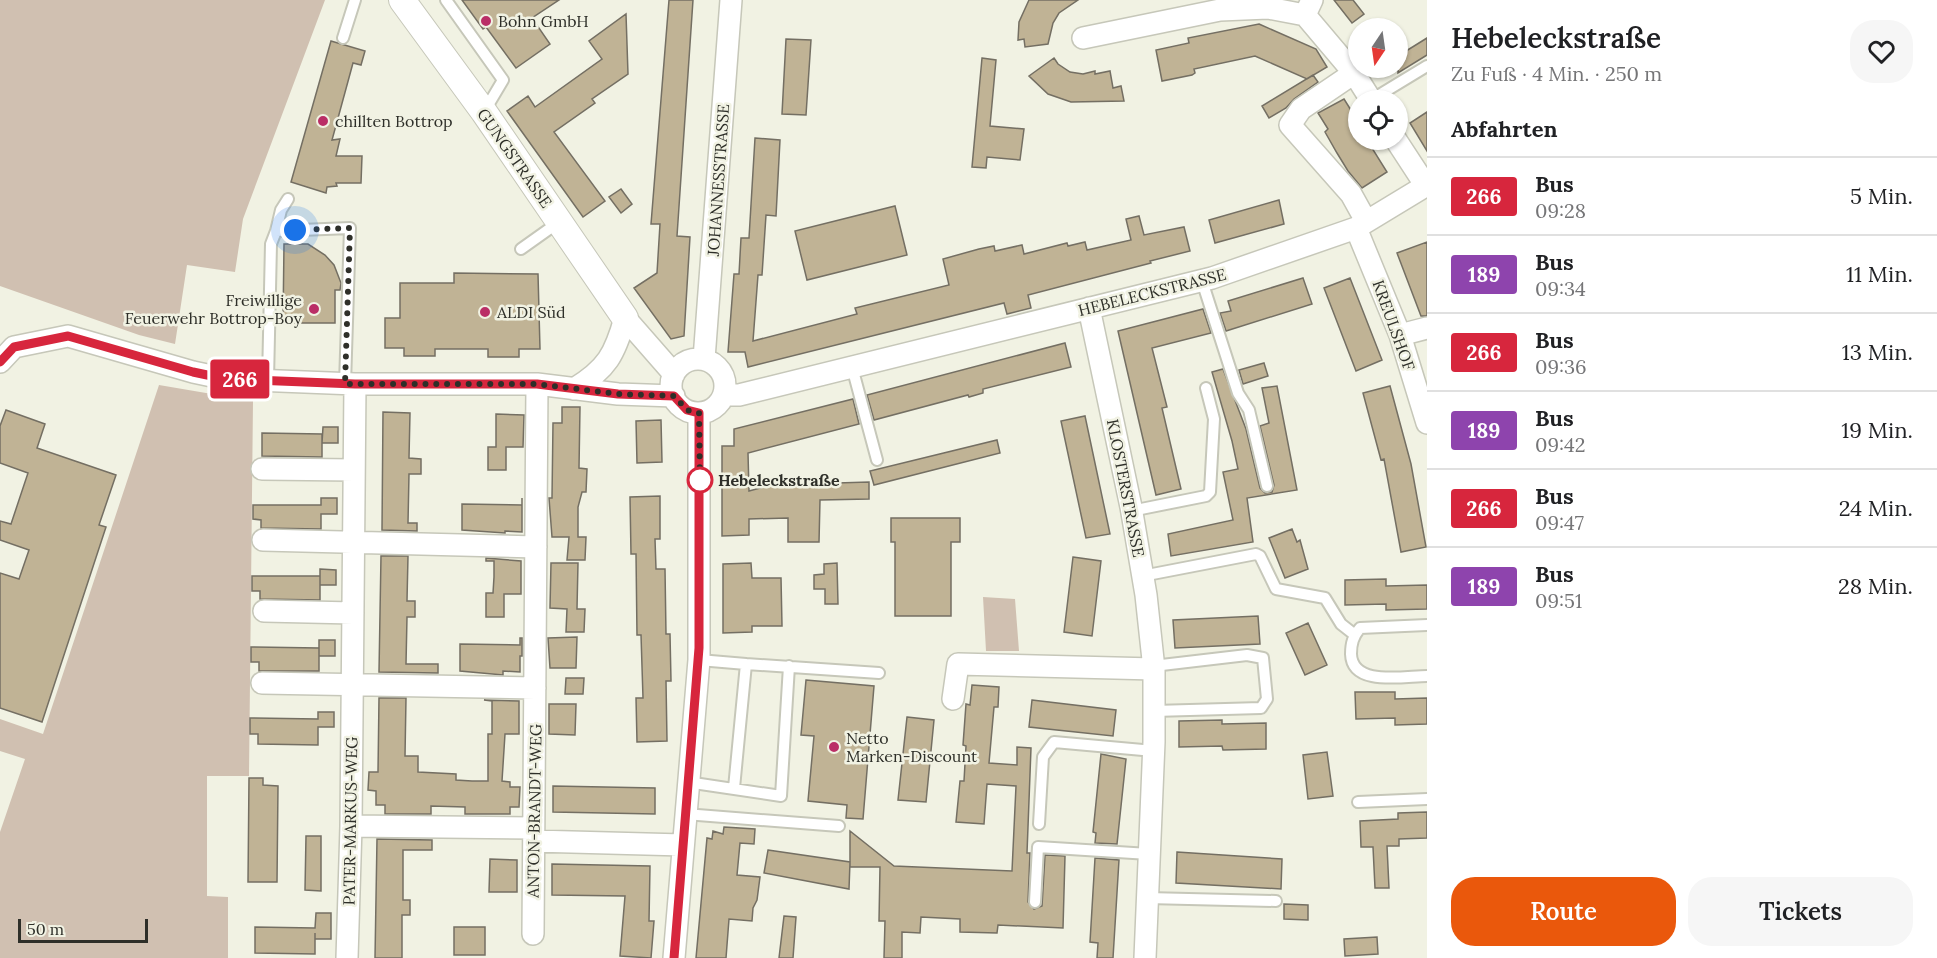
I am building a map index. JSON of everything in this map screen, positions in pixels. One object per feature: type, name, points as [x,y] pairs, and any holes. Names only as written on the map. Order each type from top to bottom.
[{"type":"street","name":"GUNGSTRASSE","points":[[402,0],[484,112],[625,318],[674,374]]},
{"type":"street","name":"JOHANNESSTRASSE","points":[[704,359],[730,0]]},
{"type":"street","points":[[1083,38],[1219,5],[1309,8],[1348,64]]},
{"type":"street","name":"KREULSHOF","points":[[1348,77],[1301,109],[1290,125],[1351,194],[1400,335],[1427,423]]},
{"type":"street","points":[[1403,150],[1426,185]]},
{"type":"street","name":"HEBELECKSTRASSE","points":[[724,395],[739,395],[1202,281],[1361,225],[1426,185]]},
{"type":"street","name":"KLOSTERSTRASSE","points":[[1089,308],[1131,511],[1154,668],[1154,751],[1145,958]]},
{"type":"street","points":[[574,389],[590,379],[613,356],[625,318]]},
{"type":"street","points":[[1400,335],[1427,328]]},
{"type":"street","points":[[0,362],[14,347],[68,336],[193,372],[226,379],[350,384],[537,384],[618,394],[674,396]]},
{"type":"street","points":[[704,359],[711,362],[722,373],[726,388],[717,406],[699,413],[687,410],[674,396],[671,385],[678,368],[690,360],[704,359]]},
{"type":"street","name":"PATER-MARKUS-WEG","points":[[347,958],[351,826],[354,471],[350,384]]},
{"type":"street","name":"ANTON-BRANDT-WEG","points":[[532,934],[537,384]]},
{"type":"street","points":[[674,958],[699,660],[699,413]]},
{"type":"street","points":[[262,469],[354,471]]},
{"type":"street","points":[[263,540],[536,548]]},
{"type":"street","points":[[264,611],[352,613]]},
{"type":"street","points":[[953,699],[958,664],[1154,668]]},
{"type":"street","points":[[262,683],[535,688]]},
{"type":"street","points":[[351,826],[533,834],[683,845]]},
{"type":"lane","points":[[343,38],[355,0]]},
{"type":"lane","points":[[446,0],[503,80],[484,112]]},
{"type":"lane","points":[[1387,90],[1427,66]]},
{"type":"lane","points":[[268,380],[272,244],[281,210],[288,199]]},
{"type":"lane","points":[[521,249],[559,221]]},
{"type":"lane","points":[[276,231],[350,228],[350,384]]},
{"type":"lane","points":[[1202,281],[1238,393],[1249,410],[1267,486]]},
{"type":"lane","points":[[852,367],[877,460]]},
{"type":"lane","points":[[1131,511],[1206,496],[1210,492],[1214,419],[1206,388]]},
{"type":"lane","points":[[1142,576],[1256,554],[1260,556],[1276,589],[1325,598],[1341,624],[1354,635]]},
{"type":"lane","points":[[1427,625],[1360,628],[1351,644],[1351,661],[1354,668],[1363,675],[1427,676]]},
{"type":"lane","points":[[1154,668],[1247,655],[1263,658],[1267,699],[1262,708],[1154,711]]},
{"type":"lane","points":[[699,660],[879,673]]},
{"type":"lane","points":[[734,788],[746,664]]},
{"type":"lane","points":[[687,782],[781,796],[789,666]]},
{"type":"lane","points":[[1039,824],[1043,758],[1054,742],[1154,751]]},
{"type":"lane","points":[[1358,802],[1427,799]]},
{"type":"lane","points":[[685,814],[839,826]]},
{"type":"lane","points":[[1035,902],[1038,847],[1149,854]]},
{"type":"lane","points":[[1147,898],[1276,901]]},
{"type":"shaded area","points":[[0,0],[325,0],[243,219],[235,272],[187,265],[175,344],[139,335],[0,286]]},
{"type":"shaded area","points":[[159,385],[253,401],[249,776],[207,776],[207,896],[228,897],[228,958],[0,958],[0,832],[25,759],[0,751],[0,719],[43,734]]},
{"type":"shaded area","points":[[983,597],[1015,599],[1019,651],[986,651]]},
{"type":"building","points":[[462,0],[559,0],[532,18],[550,44],[516,68],[486,27],[483,29]]},
{"type":"building","points":[[669,0],[693,0],[677,236],[690,237],[684,336],[671,339],[634,288],[657,273],[660,224],[651,224]]},
{"type":"building","points":[[1029,0],[1078,0],[1059,13],[1053,23],[1048,44],[1025,47],[1024,39],[1018,40],[1019,22]]},
{"type":"building","points":[[1334,0],[1353,0],[1364,14],[1359,18],[1348,18]]},
{"type":"building","points":[[626,14],[628,74],[592,99],[595,103],[554,132],[605,201],[583,217],[507,111],[528,96],[535,107],[602,59],[589,41]]},
{"type":"building","points":[[1259,24],[1316,49],[1327,67],[1307,79],[1255,56],[1194,69],[1195,73],[1192,75],[1162,81],[1156,50],[1189,43],[1188,38]]},
{"type":"building","points":[[1427,38],[1427,55],[1408,67],[1408,50]]},
{"type":"building","points":[[786,39],[811,40],[806,115],[782,114]]},
{"type":"building","name":"chillten Bottrop","points":[[331,41],[365,51],[361,65],[353,63],[332,140],[340,139],[336,156],[362,156],[361,183],[336,183],[337,186],[327,187],[326,193],[291,182]]},
{"type":"building","points":[[982,58],[996,60],[990,126],[1024,129],[1020,160],[987,157],[986,168],[972,167]]},
{"type":"building","points":[[1054,58],[1058,64],[1070,72],[1083,74],[1095,71],[1095,74],[1110,71],[1113,88],[1121,86],[1124,101],[1071,102],[1048,94],[1029,76]]},
{"type":"building","points":[[1313,75],[1318,82],[1294,99],[1286,108],[1269,118],[1262,106]]},
{"type":"building","points":[[1344,99],[1348,105],[1348,150],[1373,150],[1387,172],[1362,188],[1337,153],[1325,132],[1328,129],[1318,113]]},
{"type":"building","points":[[1427,112],[1427,151],[1410,123]]},
{"type":"building","points":[[755,138],[780,140],[776,216],[766,215],[762,275],[758,275],[753,341],[857,314],[855,308],[949,285],[943,259],[979,249],[994,246],[995,251],[1022,245],[1024,254],[1067,243],[1068,246],[1085,242],[1087,250],[1131,240],[1126,219],[1139,216],[1144,235],[1184,227],[1190,251],[1028,295],[1031,308],[1007,314],[1004,303],[748,367],[745,352],[728,352],[734,274],[739,274],[741,238],[749,238]]},
{"type":"building","points":[[621,189],[632,204],[621,213],[609,197]]},
{"type":"building","points":[[1279,200],[1284,224],[1215,243],[1209,220]]},
{"type":"building","points":[[895,206],[907,255],[807,280],[795,231]]},
{"type":"building","points":[[1427,242],[1427,316],[1421,316],[1397,253]]},
{"type":"building","points":[[284,244],[308,244],[325,255],[334,265],[341,283],[340,290],[335,290],[335,323],[283,323]]},
{"type":"building","points":[[454,273],[538,274],[540,349],[519,349],[519,357],[488,357],[488,349],[435,349],[435,356],[404,356],[404,348],[385,348],[385,318],[400,318],[400,283],[454,283]]},
{"type":"building","points":[[1303,278],[1312,304],[1226,331],[1220,313],[1231,311],[1228,301]]},
{"type":"building","points":[[1350,278],[1382,360],[1356,371],[1324,288]]},
{"type":"building","points":[[1203,309],[1211,333],[1152,348],[1167,407],[1162,408],[1181,489],[1156,495],[1118,331]]},
{"type":"building","points":[[1065,343],[1071,367],[983,389],[983,393],[969,397],[968,395],[874,420],[867,395]]},
{"type":"building","points":[[1264,363],[1268,376],[1243,384],[1239,370]]},
{"type":"building","points":[[1223,369],[1246,429],[1260,488],[1265,493],[1272,492],[1274,485],[1260,426],[1269,423],[1262,388],[1277,386],[1297,490],[1247,498],[1253,542],[1171,556],[1168,534],[1233,520],[1223,472],[1238,469],[1212,372]]},
{"type":"building","points":[[1390,386],[1411,464],[1426,547],[1401,552],[1384,459],[1381,460],[1363,393]]},
{"type":"building","points":[[853,399],[859,424],[748,453],[749,491],[771,485],[869,482],[869,499],[820,500],[819,542],[788,542],[788,518],[749,519],[749,535],[722,536],[722,446],[734,446],[734,429]]},
{"type":"building","points":[[562,407],[580,407],[579,468],[587,469],[586,492],[582,492],[578,507],[578,537],[586,537],[585,560],[567,560],[569,537],[552,537],[549,498],[552,498],[553,423],[562,423]]},
{"type":"building","points":[[6,410],[45,424],[37,448],[116,475],[99,525],[106,527],[42,722],[0,708],[0,573],[19,579],[29,550],[0,540],[0,521],[11,524],[28,473],[0,463],[0,426]]},
{"type":"building","points":[[383,412],[410,413],[409,458],[421,459],[421,474],[409,474],[408,523],[417,523],[417,531],[382,530]]},
{"type":"building","points":[[496,414],[524,415],[523,447],[506,447],[506,470],[488,470],[488,447],[496,447]]},
{"type":"building","points":[[1085,416],[1110,534],[1086,538],[1061,421]]},
{"type":"building","points":[[661,420],[662,462],[637,463],[636,421]]},
{"type":"building","points":[[323,427],[338,427],[338,443],[322,443]]},
{"type":"building","points":[[262,433],[322,434],[322,457],[262,456]]},
{"type":"building","points":[[997,440],[1000,453],[874,485],[870,471]]},
{"type":"building","points":[[660,496],[660,539],[655,539],[656,569],[665,569],[666,634],[670,634],[671,681],[666,681],[667,741],[637,742],[636,698],[643,698],[641,635],[637,635],[636,554],[631,554],[630,497]]},
{"type":"building","points":[[321,498],[337,498],[337,514],[321,514],[321,529],[261,528],[261,520],[253,519],[253,505],[321,505]]},
{"type":"building","points":[[462,504],[522,505],[522,532],[462,530]]},
{"type":"building","points":[[891,518],[960,518],[960,542],[951,542],[951,616],[895,616],[895,542],[891,542]]},
{"type":"building","points":[[1292,529],[1297,542],[1300,540],[1308,569],[1285,578],[1269,538]]},
{"type":"building","points":[[381,556],[408,556],[407,601],[415,601],[415,617],[407,617],[406,664],[438,664],[438,673],[379,672]]},
{"type":"building","points":[[1073,557],[1101,561],[1092,636],[1064,632]]},
{"type":"building","points":[[486,558],[521,561],[521,594],[504,594],[504,617],[486,617],[486,593],[493,593],[494,561],[486,561]]},
{"type":"building","points":[[551,563],[578,563],[577,609],[585,609],[584,632],[566,632],[567,609],[550,608]]},
{"type":"building","points":[[751,563],[752,578],[781,578],[782,626],[752,626],[752,632],[723,633],[723,564]]},
{"type":"building","points":[[837,563],[838,604],[825,604],[825,589],[814,589],[814,575],[824,574],[824,564]]},
{"type":"building","points":[[320,569],[336,570],[336,585],[320,585]]},
{"type":"building","points":[[252,576],[320,576],[320,600],[260,599],[260,591],[252,591]]},
{"type":"building","points":[[1386,579],[1386,586],[1427,585],[1427,609],[1386,610],[1386,604],[1345,605],[1345,580]]},
{"type":"building","points":[[1258,616],[1260,644],[1175,648],[1173,620]]},
{"type":"building","points":[[1308,623],[1327,665],[1305,675],[1286,633]]},
{"type":"building","points":[[577,637],[576,668],[550,668],[548,638]]},
{"type":"building","points":[[520,638],[522,638],[522,656],[520,656],[520,672],[503,671],[503,675],[460,671],[460,644],[520,645]]},
{"type":"building","points":[[319,640],[335,640],[335,656],[319,656]]},
{"type":"building","points":[[251,647],[319,648],[319,671],[259,671],[259,662],[251,662]]},
{"type":"building","points":[[566,678],[584,678],[583,694],[565,694]]},
{"type":"building","points":[[806,680],[874,686],[863,819],[846,818],[847,805],[808,801],[814,736],[801,735]]},
{"type":"building","points":[[972,685],[999,687],[998,707],[994,707],[989,763],[1017,765],[1017,747],[1031,748],[1027,853],[1030,853],[1028,902],[1034,909],[1042,906],[1045,855],[1065,856],[1063,928],[998,925],[997,933],[960,932],[960,919],[921,917],[920,933],[902,932],[902,958],[884,958],[885,921],[879,921],[880,867],[850,867],[850,831],[894,866],[1012,871],[1016,786],[987,784],[984,824],[956,822],[960,781],[964,781],[966,746],[963,745],[966,704],[970,705]]},
{"type":"building","points":[[1355,692],[1395,692],[1395,699],[1427,698],[1427,724],[1395,725],[1395,718],[1356,719]]},
{"type":"building","points":[[379,698],[406,698],[405,756],[418,756],[418,772],[456,774],[456,780],[472,781],[488,781],[488,734],[492,734],[492,701],[484,700],[519,701],[519,734],[505,734],[502,781],[510,782],[510,787],[520,787],[519,807],[510,807],[510,814],[465,814],[465,807],[431,806],[431,814],[385,814],[385,805],[376,805],[376,791],[368,790],[369,772],[378,772]]},
{"type":"building","points":[[1032,700],[1116,710],[1113,736],[1029,727]]},
{"type":"building","points":[[549,704],[576,704],[575,735],[549,734]]},
{"type":"building","points":[[318,712],[334,712],[334,727],[318,727],[318,745],[258,744],[258,734],[250,734],[250,718],[318,719]]},
{"type":"building","points":[[907,717],[934,720],[926,802],[898,800]]},
{"type":"building","points":[[1222,720],[1222,724],[1266,723],[1266,749],[1223,750],[1222,746],[1179,747],[1179,721]]},
{"type":"building","points":[[1327,752],[1333,796],[1308,799],[1303,755]]},
{"type":"building","points":[[1101,754],[1126,759],[1117,844],[1095,843],[1096,833],[1093,832]]},
{"type":"building","points":[[249,778],[263,778],[263,785],[278,786],[277,882],[248,882]]},
{"type":"building","points":[[553,786],[655,788],[655,814],[553,812]]},
{"type":"building","points":[[1427,812],[1427,838],[1399,839],[1399,846],[1387,846],[1389,888],[1375,888],[1373,847],[1361,847],[1360,821],[1398,819],[1398,813]]},
{"type":"building","points":[[724,827],[755,829],[754,844],[740,843],[737,875],[760,877],[757,900],[753,908],[752,921],[729,919],[726,958],[696,958],[707,838],[712,839],[713,831],[723,834]]},
{"type":"building","points":[[306,836],[321,836],[321,891],[305,890]]},
{"type":"building","points":[[377,839],[432,840],[432,850],[403,850],[403,900],[410,900],[410,915],[402,915],[402,958],[375,958]]},
{"type":"building","points":[[768,850],[850,862],[849,889],[764,873]]},
{"type":"building","points":[[1177,852],[1282,859],[1281,889],[1176,883]]},
{"type":"building","points":[[1095,858],[1119,860],[1113,958],[1097,958],[1098,943],[1090,942]]},
{"type":"building","points":[[490,859],[517,860],[517,892],[489,892]]},
{"type":"building","points":[[552,864],[650,866],[649,921],[654,921],[651,958],[620,956],[625,896],[552,895]]},
{"type":"building","points":[[1284,904],[1308,905],[1308,920],[1284,919]]},
{"type":"building","points":[[316,913],[331,913],[331,939],[315,939],[315,954],[255,953],[255,927],[315,928]]},
{"type":"building","points":[[784,916],[796,917],[793,958],[779,958]]},
{"type":"building","points":[[454,927],[485,927],[485,955],[454,955]]},
{"type":"building","points":[[1377,937],[1378,954],[1345,956],[1344,939]]},
{"type":"bus line","name":"266","points":[[0,362],[14,347],[68,336],[193,372],[226,379],[355,384],[537,384],[618,394],[674,396],[681,406],[699,413],[699,660],[674,958]]},
{"type":"place","name":"Bohn GmbH","points":[[486,21]]},
{"type":"place","name":"chillten Bottrop","points":[[323,121]]},
{"type":"place","name":"Freiwillige Feuerwehr Bottrop-Boy","points":[[314,309]]},
{"type":"place","name":"ALDI Süd","points":[[485,312]]},
{"type":"place","name":"Hebeleckstraße","points":[[700,480]]},
{"type":"place","name":"Netto Marken-Discount","points":[[834,747]]},
{"type":"route","points":[[295,230],[350,228],[345,384],[537,384],[618,394],[674,396],[681,406],[699,413],[700,483],[700,480]]}]
